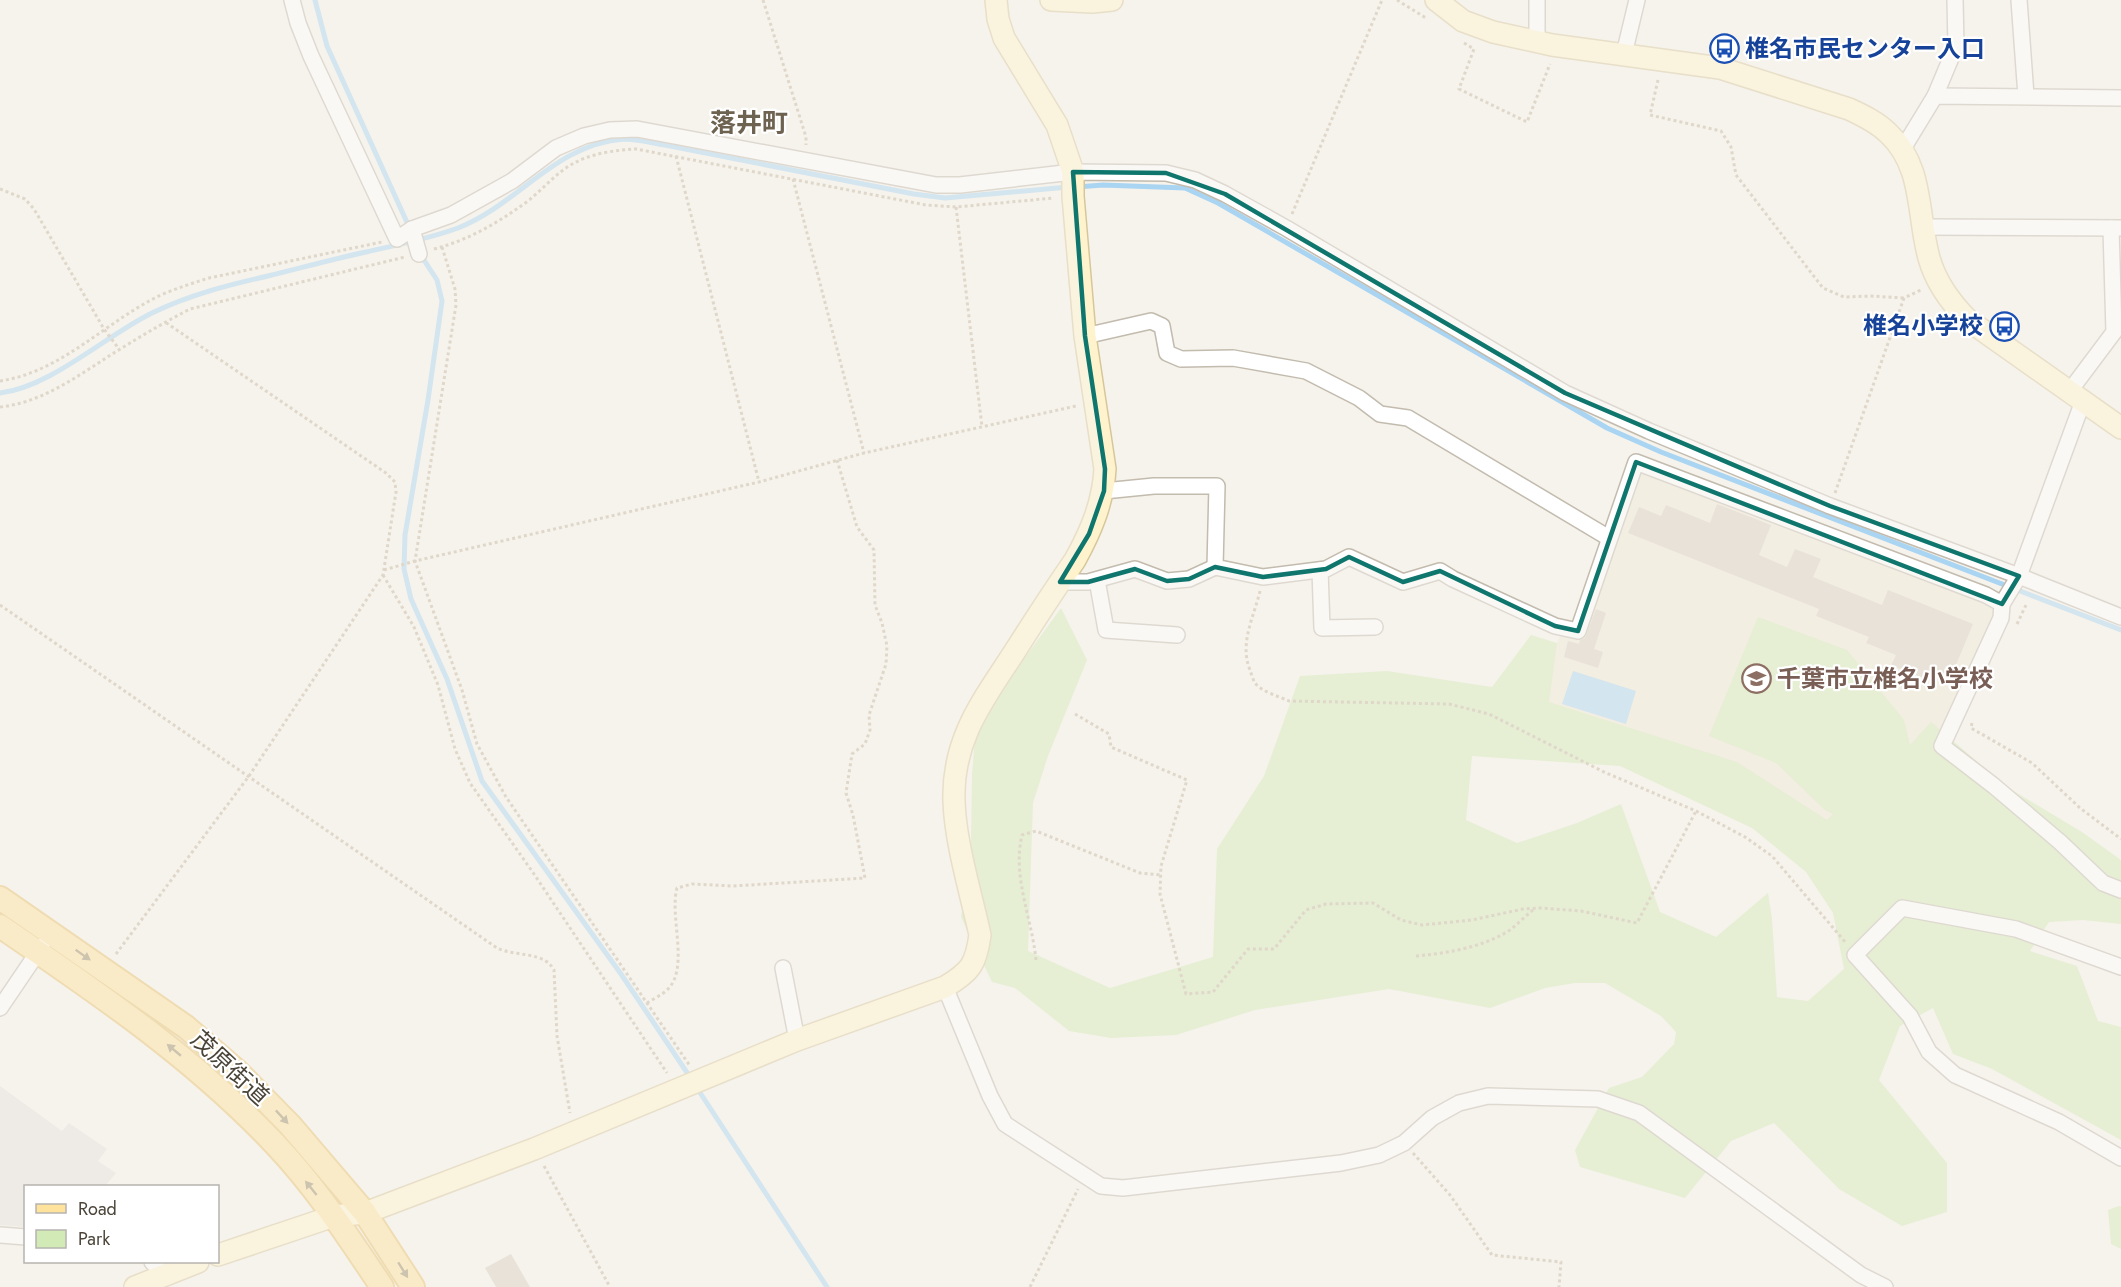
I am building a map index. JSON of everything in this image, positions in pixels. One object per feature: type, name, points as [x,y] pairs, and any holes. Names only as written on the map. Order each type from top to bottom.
[{"type":"main road","name":"茂原街道","points":[[0,898],[186,1027],[237,1071],[290,1125],[365,1213],[413,1287]]},
{"type":"main road","name":"茂原街道","points":[[0,926],[153,1033],[197,1069],[277,1145],[334,1216],[382,1287]]},
{"type":"street","points":[[292,0],[311,56],[397,239],[412,229],[451,215],[502,187],[556,147],[584,136],[610,130],[637,129],[936,185],[960,185],[1073,172],[1166,173],[1195,180],[1225,194],[1565,393],[1660,436],[1830,506],[2019,576],[2121,617]]},
{"type":"street","points":[[219,1255],[334,1216],[365,1213],[534,1149],[797,1040],[945,987],[963,976],[973,965],[980,935],[957,831],[954,801],[955,775],[964,738],[972,717],[1076,560],[1089,534],[1104,491],[1105,460],[1085,336],[1073,172],[1057,125],[1044,100],[1004,38],[998,19],[996,0]]},
{"type":"street","points":[[1051,0],[1092,2],[1112,0]]},
{"type":"street","points":[[1537,0],[1545,43]]},
{"type":"street","points":[[1624,54],[1637,0]]},
{"type":"street","points":[[1902,150],[1935,96],[1956,46],[1955,0]]},
{"type":"street","points":[[2019,0],[2026,96]]},
{"type":"street","points":[[1432,10],[1476,27],[1545,43],[1720,68],[1848,109],[1868,119],[1888,133],[1902,150],[1914,173],[1929,258],[1938,282],[1952,304],[1968,320],[2121,428]]},
{"type":"street","points":[[1935,96],[2121,98]]},
{"type":"street","points":[[1923,227],[2116,228],[2118,332],[2076,397],[2019,576],[2002,604],[2001,618],[1942,746],[2036,821],[2103,883],[2121,890]]},
{"type":"street","points":[[412,229],[419,254]]},
{"type":"street","points":[[1085,336],[1151,321],[1162,326],[1167,353],[1181,359],[1233,358],[1306,371],[1359,398],[1380,414],[1408,418],[1609,538]]},
{"type":"street","points":[[1060,582],[1088,582],[1135,569],[1167,581],[1189,579],[1215,567],[1263,578],[1326,569],[1349,557],[1403,582],[1440,571],[1555,626],[1578,631],[1636,462],[1975,590],[2002,604]]},
{"type":"street","points":[[1104,491],[1154,486],[1217,486],[1215,567]]},
{"type":"street","points":[[1320,570],[1322,628],[1376,627]]},
{"type":"street","points":[[1097,580],[1106,630],[1177,635]]},
{"type":"street","points":[[2121,967],[2016,929],[1902,908],[1856,955],[1910,1016],[1929,1052],[1954,1075],[2058,1122],[2121,1158]]},
{"type":"street","points":[[0,1008],[51,933]]},
{"type":"street","points":[[783,968],[797,1040]]},
{"type":"street","points":[[945,987],[990,1096],[1005,1124],[1101,1186],[1124,1188],[1341,1163],[1379,1155],[1404,1143],[1432,1118],[1459,1103],[1488,1096],[1598,1099],[1639,1113],[1861,1275],[1885,1287]]},
{"type":"street","points":[[0,1235],[24,1237]]},
{"type":"street","points":[[135,1287],[159,1268],[192,1263]]},
{"type":"path","points":[[763,0],[806,137],[802,160],[793,179],[864,453]]},
{"type":"path","points":[[1286,228],[1382,0]]},
{"type":"path","points":[[1397,0],[1432,10]]},
{"type":"path","points":[[1455,37],[1474,49],[1459,89],[1527,122],[1550,63],[1545,43]]},
{"type":"path","points":[[1647,78],[1658,80],[1650,115],[1721,131],[1731,147],[1736,175],[1823,288],[1844,297],[1904,298],[1938,282]]},
{"type":"path","points":[[0,407],[33,400],[66,383],[190,309],[419,254],[486,229],[527,201],[573,164],[615,150],[636,149],[676,156],[926,205],[956,207],[1073,196]]},
{"type":"path","points":[[676,156],[759,482]]},
{"type":"path","points":[[0,189],[25,199],[34,209],[104,329],[119,350]]},
{"type":"path","points":[[956,207],[982,427]]},
{"type":"path","points":[[0,381],[18,378],[48,366],[160,296],[185,286],[209,278],[397,239]]},
{"type":"path","points":[[442,247],[455,289],[456,305],[416,561],[462,690],[477,744],[506,797],[700,1081]]},
{"type":"path","points":[[1830,506],[1904,298]]},
{"type":"path","points":[[104,970],[249,776],[383,575],[396,492],[395,482],[386,472],[165,322]]},
{"type":"path","points":[[384,570],[759,482],[864,453],[1095,402]]},
{"type":"path","points":[[646,1003],[668,990],[677,975],[674,898],[677,888],[692,884],[733,886],[865,878],[853,815],[846,793],[852,754],[865,744],[870,730],[869,715],[886,664],[887,646],[875,605],[874,550],[857,527],[837,460]]},
{"type":"path","points":[[383,575],[414,627],[438,685],[455,749],[470,783],[678,1089]]},
{"type":"path","points":[[1263,578],[1256,610],[1247,634],[1246,661],[1255,683],[1268,692],[1289,700],[1449,704],[1489,714],[1604,772],[1696,811],[1745,837],[1772,856],[1856,955]]},
{"type":"path","points":[[0,604],[497,948],[508,953],[540,957],[550,963],[554,970],[557,1036],[573,1133]]},
{"type":"path","points":[[2017,625],[2026,605]]},
{"type":"path","points":[[1075,714],[1109,734],[1111,747],[1187,780],[1161,866],[1160,894],[1186,994],[1214,993],[1248,949],[1274,949],[1306,910],[1326,904],[1373,903],[1401,920],[1422,925],[1472,920],[1534,909],[1581,911],[1637,922],[1696,811]]},
{"type":"path","points":[[1974,718],[1971,728],[2031,763],[2080,808],[2121,839]]},
{"type":"path","points":[[1036,960],[1034,940],[1024,901],[1018,852],[1022,835],[1036,831],[1140,873],[1161,875]]},
{"type":"path","points":[[1416,956],[1482,944],[1509,931],[1534,909]]},
{"type":"path","points":[[1404,1143],[1450,1195],[1492,1255],[1561,1262],[1559,1287]]},
{"type":"path","points":[[534,1149],[610,1287]]},
{"type":"path","points":[[1030,1287],[1084,1175]]},
{"type":"highlighted area","points":[[1073,172],[1166,173],[1225,194],[1565,393],[1830,506],[2019,576],[2002,604],[1636,462],[1578,631],[1555,626],[1440,571],[1403,582],[1349,557],[1326,569],[1263,577],[1215,567],[1189,579],[1167,581],[1135,569],[1088,582],[1060,582],[1089,534],[1104,491],[1105,469],[1085,336]]},
{"type":"shaded area","name":"千葉市立椎名小学校","points":[[1646,470],[1996,605],[1998,617],[1876,872],[1528,715],[1561,633],[1578,638],[1636,472]]},
{"type":"shaded area","points":[[0,1086],[62,1131],[69,1123],[107,1149],[98,1161],[116,1173],[106,1185],[24,1185],[24,1227],[0,1225]]},
{"type":"green space","points":[[1061,608],[1087,660],[1048,756],[1033,803],[1028,951],[1110,988],[1213,957],[1217,849],[1264,776],[1300,676],[1387,671],[1492,687],[1531,635],[1557,643],[1549,702],[1737,762],[1827,820],[1833,814],[1825,810],[1776,763],[1709,736],[1758,617],[1847,650],[1904,720],[1910,745],[1931,722],[2007,787],[2082,832],[2121,860],[2121,924],[2083,920],[2049,922],[2030,951],[2077,966],[2098,1021],[2121,1027],[2121,1140],[1992,1069],[1953,1054],[1933,1008],[1900,1026],[1879,1080],[1947,1163],[1947,1212],[1902,1226],[1839,1189],[1774,1123],[1731,1141],[1685,1198],[1580,1167],[1575,1150],[1609,1088],[1642,1077],[1674,1044],[1676,1032],[1661,1016],[1605,983],[1575,983],[1545,988],[1490,1008],[1389,989],[1255,1010],[1176,1035],[1111,1038],[1069,1031],[1015,988],[992,982],[961,917],[971,843],[972,775],[976,725]],"holes":[[[1472,756],[1620,766],[1752,828],[1806,872],[1833,913],[1844,969],[1808,1001],[1777,997],[1768,893],[1716,937],[1660,912],[1621,804],[1577,823],[1517,843],[1466,820]]]},
{"type":"green space","points":[[2121,1206],[2121,1249],[2111,1244],[2108,1210]]},
{"type":"water","points":[[1573,671],[1636,691],[1626,724],[1562,704]]},
{"type":"building","points":[[1717,504],[1771,525],[1759,555],[1787,567],[1795,549],[1821,559],[1813,577],[1882,605],[1888,590],[1973,624],[1951,677],[1940,672],[1936,683],[1891,665],[1896,655],[1866,643],[1869,637],[1816,616],[1819,609],[1628,533],[1639,507],[1661,516],[1666,505],[1710,523]]},
{"type":"building","points":[[1596,609],[1606,613],[1594,649],[1603,652],[1598,668],[1564,657],[1568,641],[1579,644],[1580,640],[1585,638]]},
{"type":"building","points":[[511,1254],[530,1287],[496,1287],[485,1268]]},
{"type":"waterway","points":[[315,0],[327,46],[410,229]]},
{"type":"waterway","points":[[0,393],[39,381],[134,323],[180,301],[238,283],[412,242],[458,228],[500,205],[557,163],[600,143],[624,139],[639,140],[914,194],[945,198],[1068,187]]},
{"type":"waterway","points":[[1077,187],[1103,185],[1185,188],[1218,203],[1607,428],[1661,452],[2121,630]]},
{"type":"waterway","points":[[420,254],[437,280],[442,301],[405,535],[404,569],[411,599],[447,679],[482,781],[621,974],[692,1080]]},
{"type":"waterway","points":[[697,1088],[827,1287]]},
{"type":"place","name":"椎名市民センター入口","points":[[1724,49]]},
{"type":"place","name":"椎名小学校","points":[[2004,326]]},
{"type":"place","name":"千葉市立椎名小学校","points":[[1756,679]]},
{"type":"district","name":"落井町","points":[[749,123]]}]
